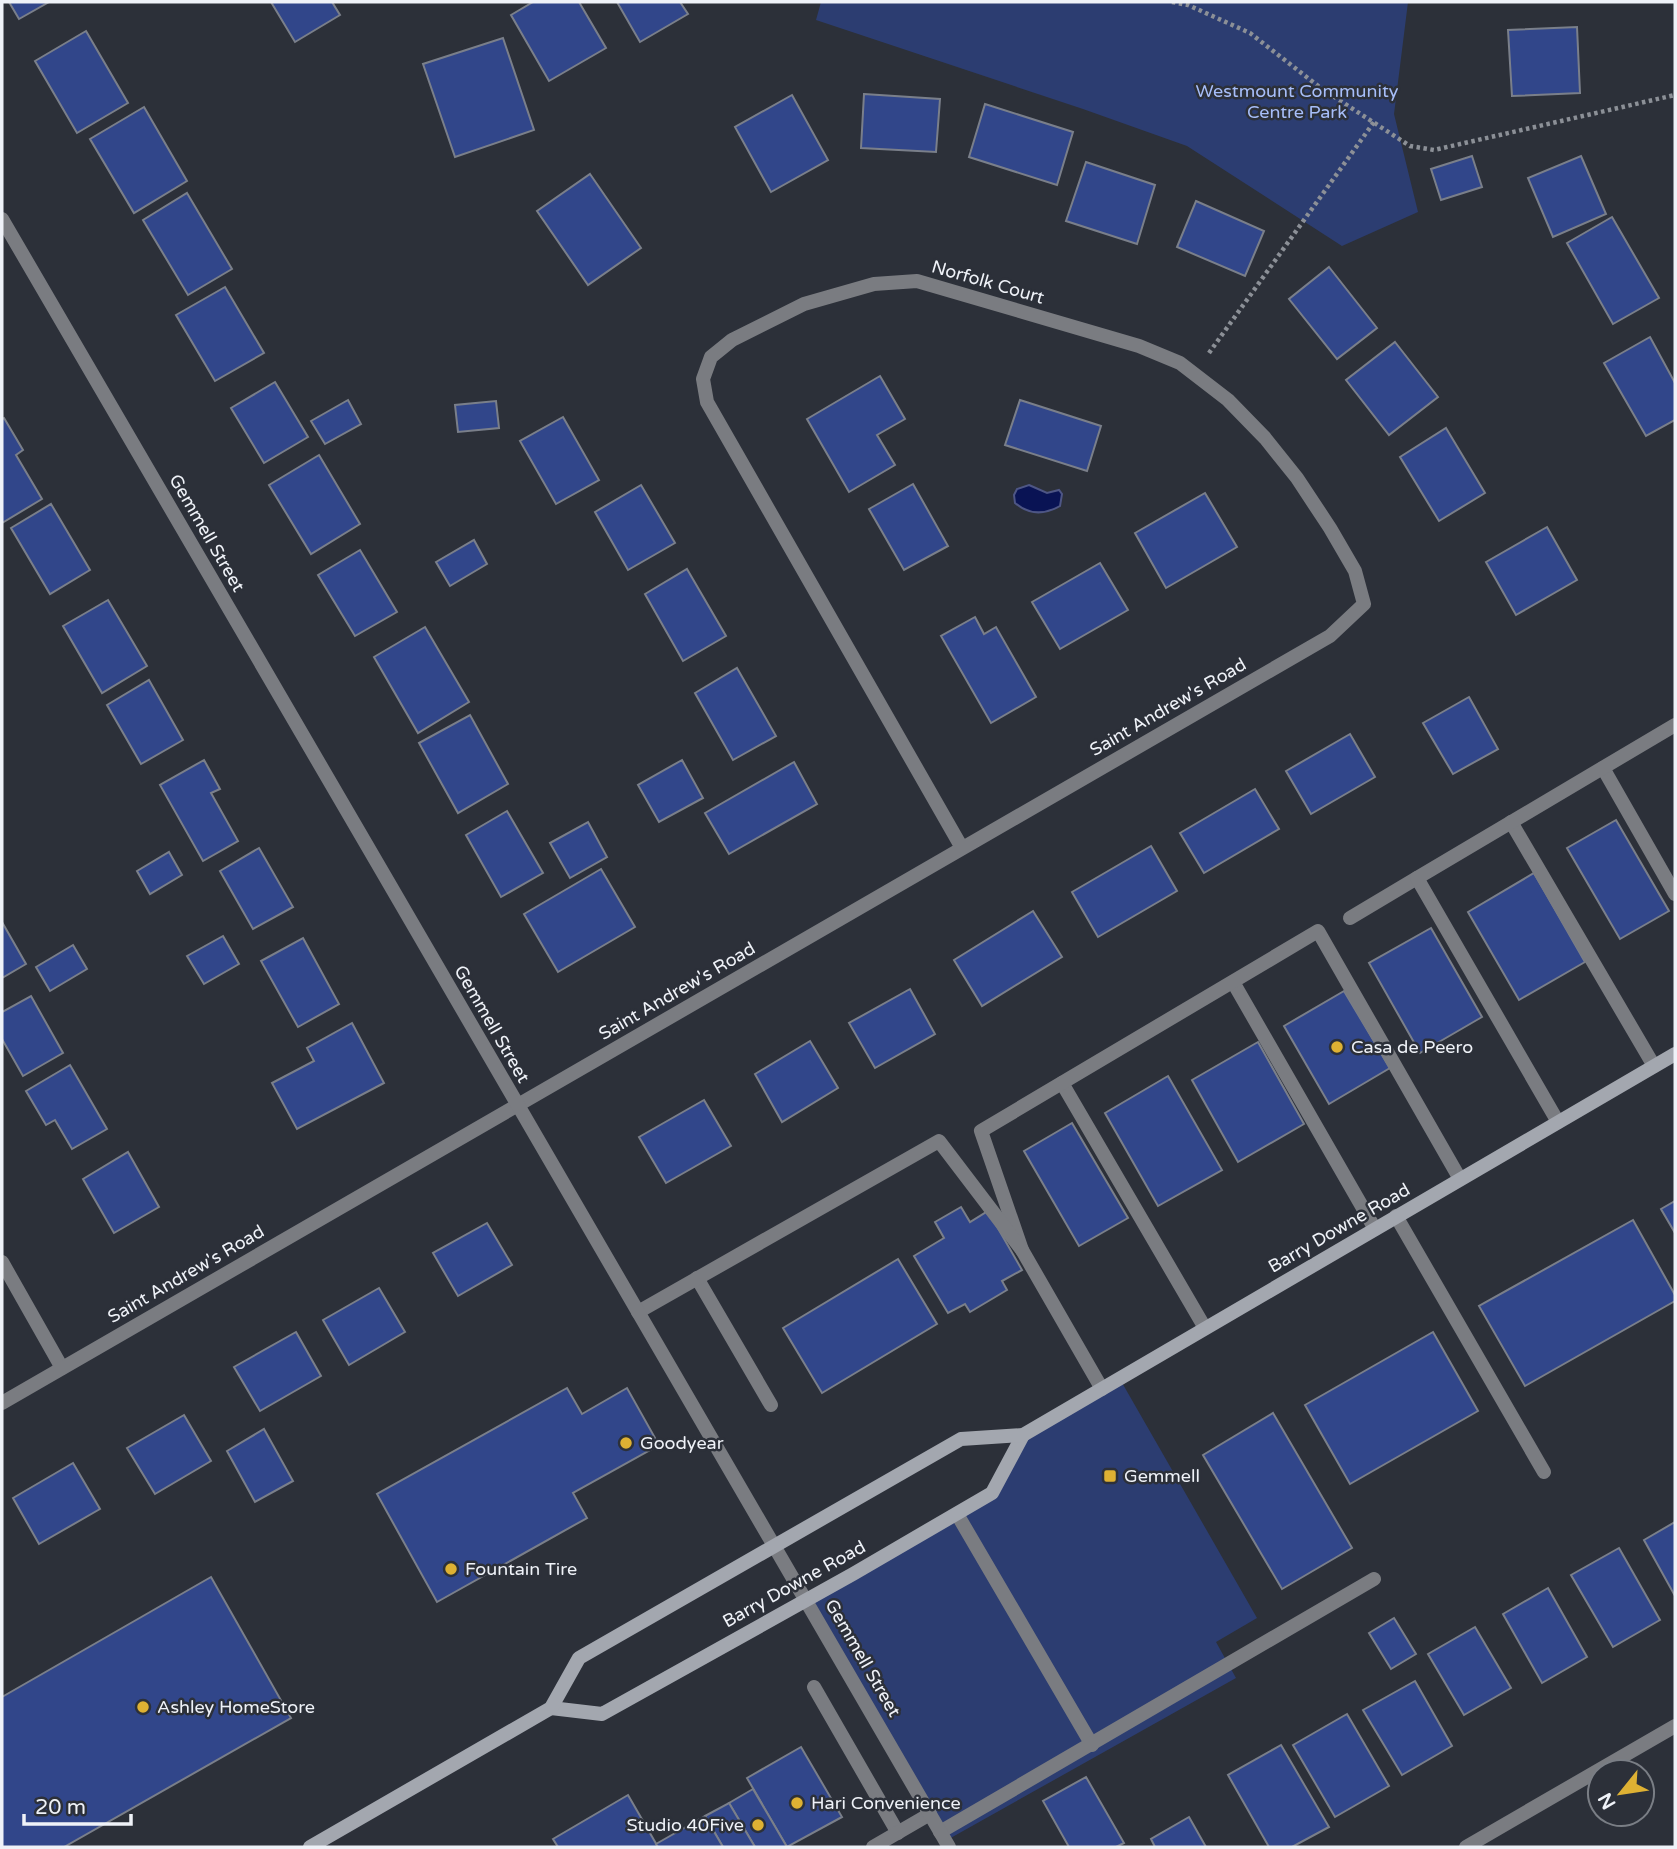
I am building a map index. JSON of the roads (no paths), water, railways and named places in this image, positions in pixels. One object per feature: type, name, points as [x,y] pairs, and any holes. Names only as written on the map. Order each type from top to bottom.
[{"type":"main road","name":"Barry Downe Road","points":[[1023,1435],[992,1493],[957,1514],[602,1714],[551,1708],[579,1658],[961,1439],[1023,1435],[1675,1054]]},
{"type":"main road","points":[[310,1847],[551,1708]]},
{"type":"street","name":"Gemmell Street","points":[[2,219],[949,1847]]},
{"type":"street","name":"Norfolk Court","points":[[962,848],[707,402],[703,379],[711,357],[732,340],[804,304],[874,284],[917,281],[1139,346],[1180,363],[1228,400],[1265,438],[1297,478],[1355,571],[1364,604]]},
{"type":"street","name":"Saint Andrew's Road","points":[[2,1403],[1331,636],[1364,604]]},
{"type":"street","points":[[1350,918],[1675,725]]},
{"type":"street","points":[[1603,768],[1675,894]]},
{"type":"street","points":[[1511,822],[1654,1066]]},
{"type":"street","points":[[1417,878],[1558,1122]]},
{"type":"street","points":[[1022,1250],[981,1131],[1318,931],[1460,1179]]},
{"type":"street","points":[[1233,982],[1375,1229]]},
{"type":"street","points":[[1062,1083],[1205,1328]]},
{"type":"street","points":[[638,1312],[939,1141],[1022,1250],[1102,1389]]},
{"type":"street","points":[[1396,1216],[1545,1472]]},
{"type":"street","points":[[2,1262],[62,1368]]},
{"type":"street","points":[[697,1278],[771,1405]]},
{"type":"street","points":[[957,1514],[1092,1745]]},
{"type":"street","points":[[940,1832],[1374,1579]]},
{"type":"street","points":[[814,1687],[898,1833]]},
{"type":"street","points":[[1466,1847],[1675,1726]]},
{"type":"street","points":[[873,1847],[929,1814]]},
{"type":"place","name":"Casa de Peero","points":[[1337,1047]]},
{"type":"place","name":"Goodyear","points":[[626,1443]]},
{"type":"place","name":"Gemmell","points":[[1110,1476]]},
{"type":"place","name":"Fountain Tire","points":[[451,1569]]},
{"type":"place","name":"Ashley HomeStore","points":[[143,1707]]},
{"type":"place","name":"Hari Convenience","points":[[797,1803]]},
{"type":"place","name":"Studio 40Five","points":[[758,1825]]},
{"type":"park label","name":"Westmount Community Centre Park","points":[[1297,101]]}]
